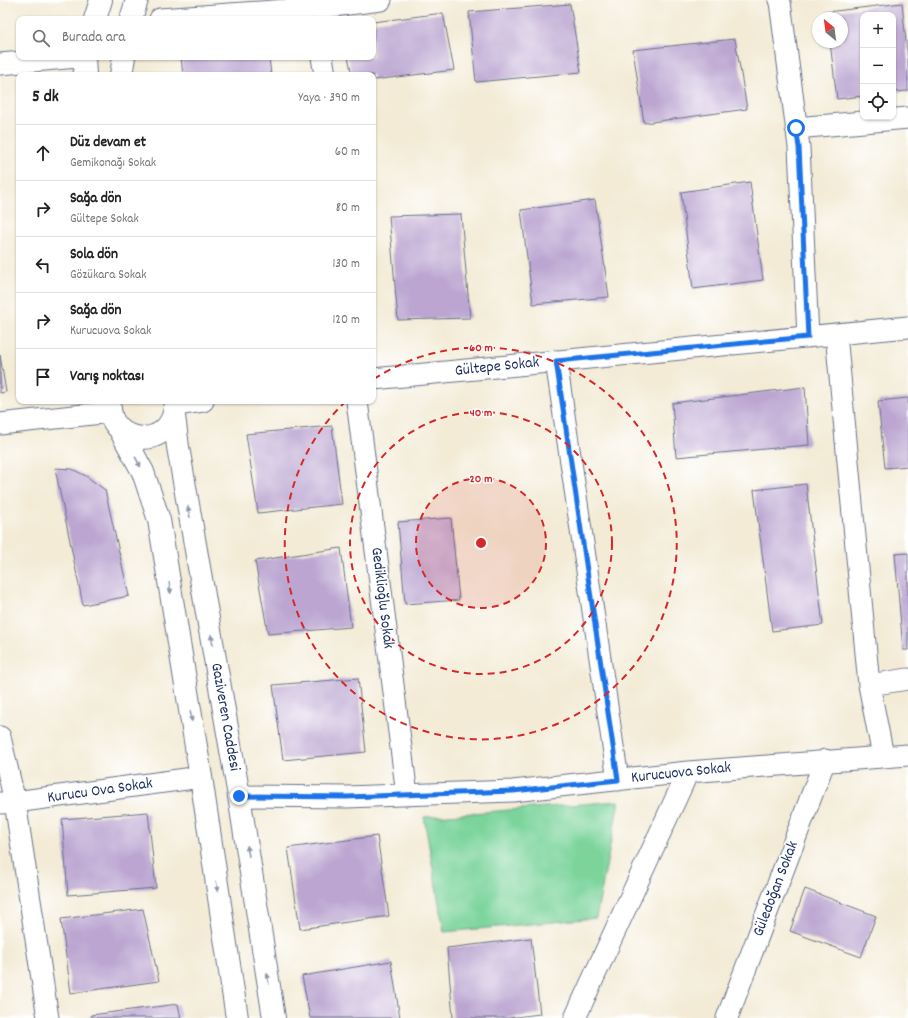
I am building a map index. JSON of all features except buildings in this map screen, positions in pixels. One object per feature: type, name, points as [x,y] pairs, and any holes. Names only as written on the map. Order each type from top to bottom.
[{"type":"main road","points":[[96,16],[101,0]]},
{"type":"main road","points":[[133,16],[137,0]]},
{"type":"main road","points":[[84,60],[85,72]]},
{"type":"main road","points":[[122,72],[124,60]]},
{"type":"main road","points":[[113,414],[128,435],[138,438],[150,438],[169,426],[175,407]]},
{"type":"main road","name":"Gaziveren Caddesi","points":[[175,407],[179,455],[239,796],[274,1018]]},
{"type":"main road","name":"Gaziveren Caddesi","points":[[113,414],[143,472],[159,520],[201,777],[237,1018]]},
{"type":"street","points":[[254,16],[316,14],[381,0]]},
{"type":"street","points":[[780,1],[799,147],[808,337]]},
{"type":"street","points":[[0,64],[44,60]]},
{"type":"street","points":[[322,60],[324,72]]},
{"type":"street","points":[[796,128],[908,118]]},
{"type":"street","name":"Gültepe Sokak","points":[[376,379],[908,327]]},
{"type":"street","points":[[836,334],[869,685],[883,756]]},
{"type":"street","points":[[556,361],[618,780]]},
{"type":"street","points":[[175,407],[189,404]]},
{"type":"street","name":"Gediklioğlu Sokak","points":[[357,404],[407,795]]},
{"type":"street","points":[[0,424],[113,414]]},
{"type":"street","points":[[869,685],[908,679]]},
{"type":"street","points":[[0,737],[8,803],[48,1018]]},
{"type":"street","name":"Kurucuova Sokak","points":[[239,796],[346,797],[513,791],[688,772],[825,760],[908,755]]},
{"type":"street","name":"Güledoğan Sokak","points":[[727,1018],[825,760]]},
{"type":"street","points":[[575,1018],[688,772]]},
{"type":"street","name":"Kurucu Ova Sokak","points":[[8,803],[201,777]]},
{"type":"green space","points":[[619,801],[596,918],[444,932],[424,817]]},
{"type":"route","points":[[239,796],[346,797],[513,791],[618,780],[556,361],[808,337],[799,147],[796,128]]}]
